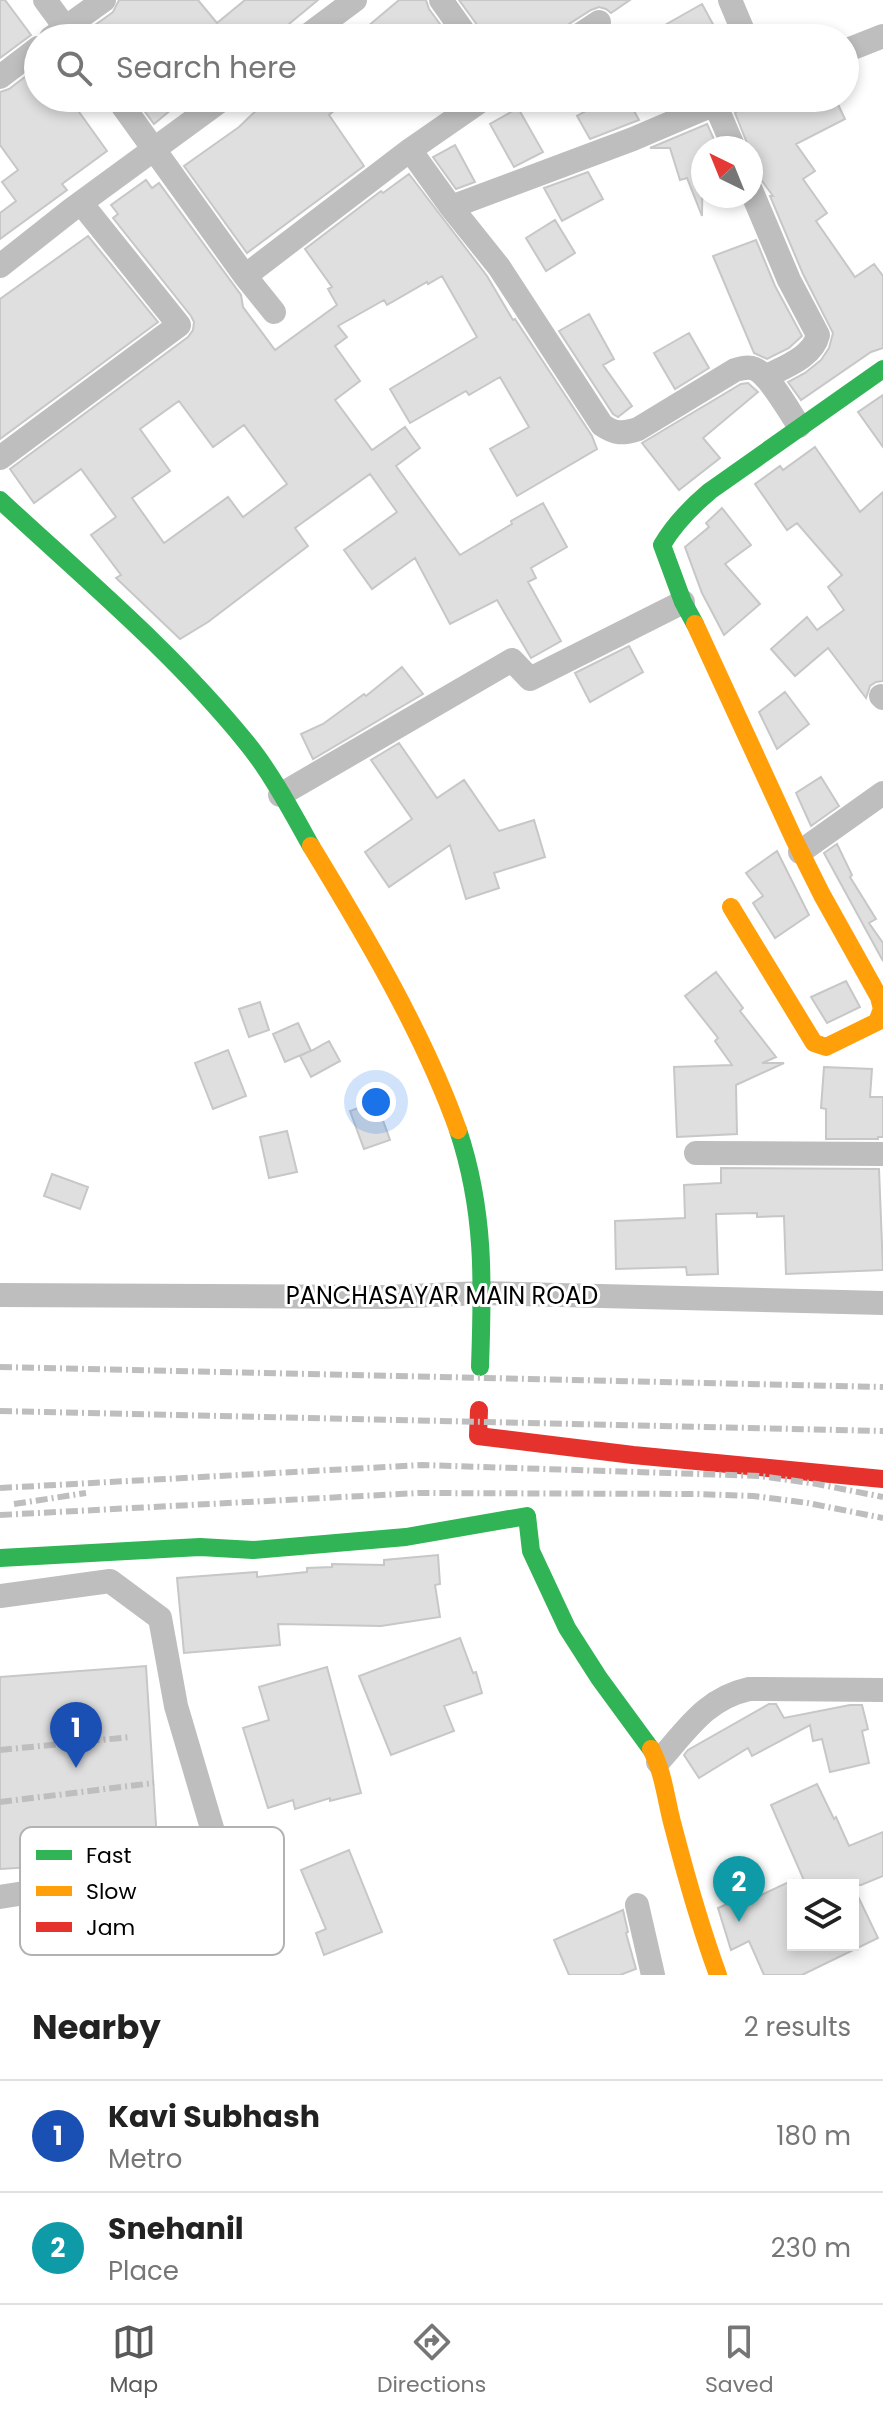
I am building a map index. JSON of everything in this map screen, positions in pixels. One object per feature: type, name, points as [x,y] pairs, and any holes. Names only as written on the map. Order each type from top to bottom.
[{"type":"street","points":[[45,0],[58,24]]},
{"type":"street","points":[[75,24],[104,0]]},
{"type":"street","points":[[323,24],[355,0]]},
{"type":"street","points":[[441,0],[458,24]]},
{"type":"street","points":[[730,0],[740,24]]},
{"type":"street","points":[[859,45],[883,36]]},
{"type":"street","points":[[0,77],[24,59]]},
{"type":"street","points":[[127,112],[274,312]]},
{"type":"street","points":[[0,266],[205,112]]},
{"type":"street","points":[[245,276],[465,112]]},
{"type":"street","points":[[451,207],[697,112]]},
{"type":"street","points":[[726,112],[731,136]]},
{"type":"street","points":[[410,150],[499,267],[602,425],[613,433],[625,434],[638,429],[735,370],[747,367],[756,369],[765,377],[799,426]]},
{"type":"street","points":[[0,458],[179,325],[81,203]]},
{"type":"street","points":[[759,208],[789,280],[818,335],[816,345],[806,354],[765,377]]},
{"type":"street","points":[[731,907],[814,1043],[826,1047],[877,1022],[882,1009],[881,996],[800,852],[683,602],[662,545],[671,526],[693,505],[799,426],[883,369]]},
{"type":"street","points":[[0,500],[182,671],[248,744],[353,916],[423,1048],[455,1118],[473,1181],[478,1208],[482,1293],[480,1367]]},
{"type":"street","points":[[280,795],[512,660],[530,679],[683,602]]},
{"type":"street","points":[[800,852],[883,793]]},
{"type":"street","points":[[696,1153],[883,1154]]},
{"type":"street","name":"PANCHASAYAR MAIN ROAD","points":[[0,1295],[385,1297],[482,1293],[883,1303]]},
{"type":"street","points":[[479,1410],[478,1436],[633,1455],[883,1479]]},
{"type":"street","points":[[0,1558],[200,1547],[268,1549],[406,1537],[527,1516],[531,1551],[567,1628],[599,1678],[647,1741],[658,1762],[672,1824],[718,1975]]},
{"type":"street","points":[[0,1596],[110,1581],[160,1618],[176,1706],[212,1827]]},
{"type":"street","points":[[658,1762],[706,1709],[728,1694],[749,1689],[883,1690]]},
{"type":"street","points":[[0,1897],[20,1894]]},
{"type":"street","points":[[637,1905],[653,1975]]},
{"type":"building","points":[[0,0],[5,0],[24,26],[24,40],[0,58]]},
{"type":"building","points":[[119,0],[198,0],[217,23],[245,0],[318,0],[289,24],[96,24],[113,12]]},
{"type":"building","points":[[399,0],[426,0],[440,24],[371,24]]},
{"type":"building","points":[[459,0],[630,0],[611,13],[599,7],[569,24],[476,24]]},
{"type":"building","points":[[702,4],[713,24],[667,24]]},
{"type":"building","points":[[24,78],[24,112],[79,112],[107,151],[62,184],[67,190],[0,239],[0,213],[16,201],[2,182],[18,170],[0,145],[0,92]]},
{"type":"building","points":[[145,112],[168,112],[154,124]]},
{"type":"building","points":[[255,112],[333,112],[329,115],[364,166],[247,253],[184,166],[239,127]]},
{"type":"building","points":[[511,112],[520,112],[543,152],[514,167],[490,124]]},
{"type":"building","points":[[584,112],[635,112],[639,120],[590,139],[577,116]]},
{"type":"building","points":[[736,112],[842,112],[845,119],[796,144],[815,171],[803,179],[827,213],[816,221],[855,277],[874,264],[883,276],[883,348],[871,352],[801,400],[788,382],[821,360],[829,348],[833,333],[803,274],[770,196],[773,196],[763,182],[763,136],[744,136]]},
{"type":"building","points":[[707,124],[712,136],[691,136],[691,188],[687,178],[680,180],[670,148],[650,148]]},
{"type":"building","points":[[455,145],[475,182],[456,189],[433,157]]},
{"type":"building","points":[[588,172],[603,199],[562,221],[544,188]]},
{"type":"building","points":[[409,174],[487,276],[513,320],[592,436],[597,449],[517,496],[490,449],[529,427],[500,377],[469,395],[466,391],[410,423],[390,389],[477,337],[442,276],[387,305],[384,300],[338,326],[347,337],[335,346],[360,381],[335,400],[372,450],[405,427],[420,448],[396,466],[460,555],[543,503],[567,547],[531,568],[536,578],[528,582],[561,641],[531,658],[497,600],[450,624],[415,558],[372,589],[344,550],[397,512],[370,474],[295,528],[308,546],[208,622],[180,639],[116,578],[121,575],[91,535],[116,517],[81,469],[34,503],[10,469],[188,337],[193,330],[191,316],[113,218],[118,214],[111,205],[146,180],[152,188],[159,183],[241,295],[243,307],[275,350],[337,305],[328,289],[332,287],[305,249],[381,191],[383,193]],"holes":[[[179,401],[213,447],[244,425],[287,484],[243,517],[228,497],[164,543],[132,498],[170,471],[140,429]]]},
{"type":"building","points":[[555,220],[575,253],[546,271],[526,238]]},
{"type":"building","points":[[88,236],[158,322],[0,439],[0,299]]},
{"type":"building","points":[[756,240],[775,286],[802,336],[789,348],[767,359],[754,353],[713,256]]},
{"type":"building","points":[[589,314],[614,359],[603,365],[632,406],[618,417],[613,414],[559,331]]},
{"type":"building","points":[[689,333],[709,368],[675,389],[654,353]]},
{"type":"building","points":[[748,383],[758,392],[703,438],[720,458],[679,490],[642,443],[741,384]]},
{"type":"building","points":[[883,395],[883,447],[858,412]]},
{"type":"building","points":[[815,447],[860,512],[883,492],[883,681],[870,686],[866,698],[828,648],[795,676],[771,649],[807,617],[817,630],[844,610],[828,587],[842,575],[797,523],[787,530],[755,484],[780,466],[783,470]]},
{"type":"building","points":[[722,508],[751,545],[725,564],[760,604],[724,635],[702,593],[685,547],[709,527],[706,523]]},
{"type":"building","points":[[629,646],[643,672],[590,702],[575,673]]},
{"type":"building","points":[[402,667],[423,694],[313,759],[301,734],[323,724],[364,694],[366,696]]},
{"type":"building","points":[[785,692],[809,724],[777,749],[759,712]]},
{"type":"building","points":[[399,743],[437,798],[464,780],[499,831],[534,820],[545,857],[494,873],[499,888],[466,899],[450,845],[389,887],[365,852],[412,819],[371,760]]},
{"type":"building","points":[[821,777],[839,806],[811,826],[796,793]]},
{"type":"building","points":[[837,844],[852,875],[850,877],[876,919],[869,923],[883,943],[883,961],[824,853]]},
{"type":"building","points":[[777,851],[809,915],[775,938],[753,903],[763,896],[746,873]]},
{"type":"building","points":[[716,972],[743,1008],[740,1011],[776,1057],[762,1063],[784,1063],[736,1085],[737,1134],[677,1137],[674,1067],[732,1065],[715,1041],[718,1038],[685,996]]},
{"type":"building","points":[[846,981],[860,1007],[827,1023],[811,997]]},
{"type":"building","points":[[260,1002],[269,1030],[249,1037],[239,1009]]},
{"type":"building","points":[[298,1023],[311,1051],[329,1041],[340,1061],[311,1077],[300,1056],[310,1051],[285,1062],[273,1034]]},
{"type":"building","points":[[228,1050],[246,1096],[213,1109],[195,1063]]},
{"type":"building","points":[[824,1067],[872,1069],[870,1097],[883,1097],[883,1137],[826,1139],[826,1109],[821,1108]]},
{"type":"building","points":[[376,1101],[390,1140],[364,1149],[350,1111]]},
{"type":"building","points":[[287,1131],[297,1172],[269,1178],[260,1137]]},
{"type":"building","points":[[721,1168],[879,1169],[883,1270],[786,1274],[784,1216],[757,1217],[757,1213],[716,1214],[718,1274],[687,1275],[686,1267],[616,1269],[615,1221],[685,1218],[684,1185],[721,1183]]},
{"type":"building","points":[[52,1174],[88,1187],[80,1209],[44,1196]]},
{"type":"building","points":[[438,1555],[440,1584],[435,1585],[440,1617],[381,1626],[278,1624],[280,1645],[184,1653],[177,1578],[257,1572],[257,1577],[307,1572],[307,1568],[332,1567],[332,1564],[384,1565],[384,1560]]},
{"type":"building","points":[[460,1638],[482,1693],[444,1706],[454,1731],[391,1755],[359,1676]]},
{"type":"building","points":[[146,1666],[156,1827],[20,1827],[20,1868],[0,1869],[0,1677]]},
{"type":"building","points":[[327,1667],[361,1793],[330,1801],[330,1798],[295,1809],[293,1800],[268,1808],[243,1728],[269,1720],[259,1687]]},
{"type":"building","points":[[769,1704],[776,1704],[784,1718],[862,1705],[868,1729],[862,1731],[869,1763],[830,1772],[822,1739],[813,1741],[810,1725],[752,1756],[748,1748],[699,1778],[684,1755],[688,1750]]},
{"type":"building","points":[[817,1784],[849,1846],[883,1832],[883,1876],[861,1885],[859,1879],[803,1879],[771,1805]]},
{"type":"building","points":[[349,1850],[382,1932],[324,1955],[316,1933],[326,1929],[301,1870]]},
{"type":"building","points":[[787,1883],[787,1951],[851,1951],[802,1975],[764,1975],[749,1941],[731,1950],[718,1908],[751,1893],[753,1899]]},
{"type":"building","points":[[859,1898],[878,1938],[859,1947]]},
{"type":"building","points":[[623,1910],[636,1969],[620,1975],[569,1975],[554,1940]]},
{"type":"railway","points":[[0,1367],[883,1387]]},
{"type":"railway","points":[[0,1411],[883,1431]]},
{"type":"railway","points":[[0,1488],[422,1465],[760,1476],[883,1497]]},
{"type":"railway","points":[[14,1504],[86,1493]]},
{"type":"railway","points":[[0,1515],[419,1493],[753,1496],[883,1518]]},
{"type":"railway","points":[[0,1750],[131,1737]]},
{"type":"railway","points":[[0,1802],[154,1783]]},
{"type":"traffic: fast","points":[[695,624],[683,602],[662,545],[672,530],[710,491],[883,369]]},
{"type":"traffic: fast","points":[[0,500],[127,616],[218,709],[264,766],[311,846]]},
{"type":"traffic: fast","points":[[458,1130],[478,1218],[482,1306],[480,1367]]},
{"type":"traffic: fast","points":[[0,1558],[200,1547],[253,1550],[406,1537],[527,1516],[531,1551],[567,1628],[651,1749]]},
{"type":"traffic: slow","points":[[695,624],[794,839],[879,997],[882,1009],[877,1022],[826,1047],[814,1043],[731,907]]},
{"type":"traffic: slow","points":[[311,846],[411,1021],[458,1130]]},
{"type":"traffic: slow","points":[[651,1749],[662,1777],[688,1882],[718,1975]]},
{"type":"traffic: jam","points":[[479,1410],[478,1436],[633,1455],[883,1479]]},
{"type":"place","name":"Kavi Subhash","points":[[76,1768]]},
{"type":"place","name":"Snehanil","points":[[739,1922]]}]
